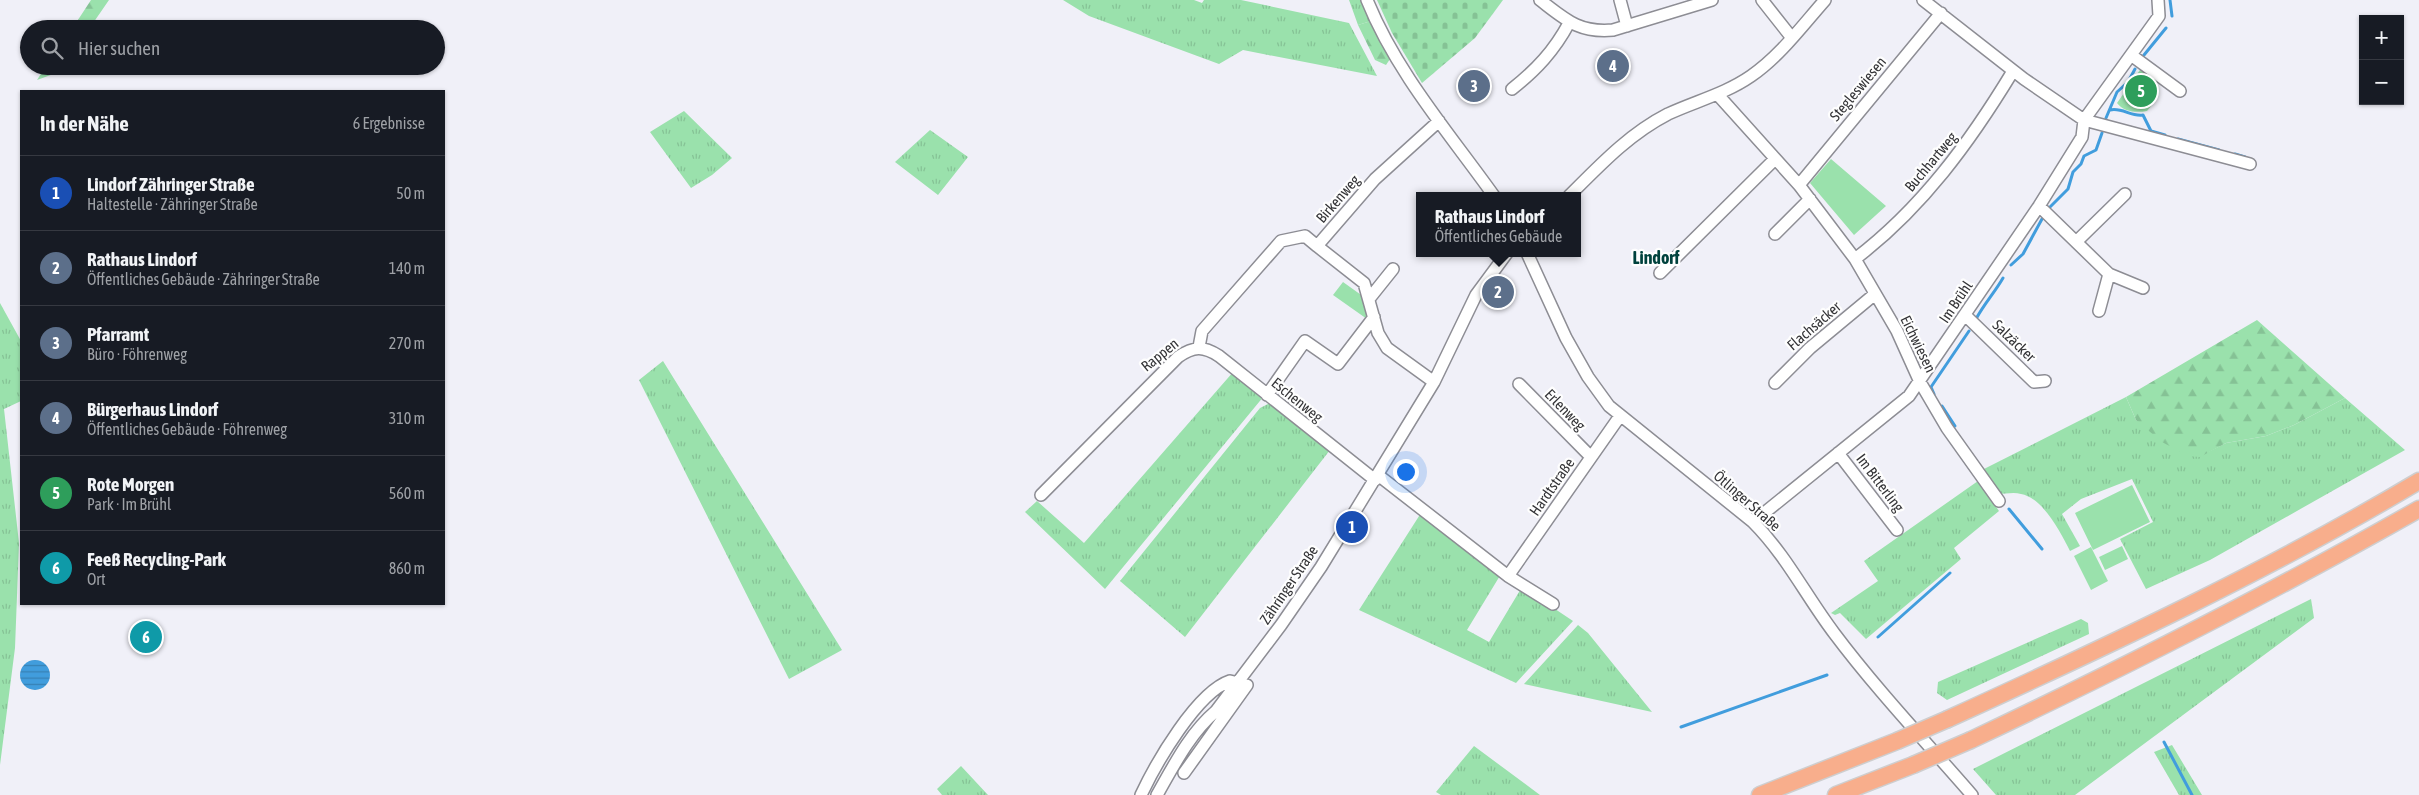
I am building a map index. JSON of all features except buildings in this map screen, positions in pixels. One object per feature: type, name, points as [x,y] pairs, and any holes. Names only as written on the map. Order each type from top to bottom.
[{"type":"highway","points":[[1760,795],[1897,741],[2100,649],[2257,571],[2419,480]]},
{"type":"highway","points":[[1836,795],[1971,740],[2115,671],[2304,574],[2419,509]]},
{"type":"street","points":[[1368,0],[1394,53],[1439,121],[1491,192]]},
{"type":"street","points":[[1540,0],[1554,4],[1569,23],[1584,29],[1600,31],[1627,26],[1684,4],[1712,0]]},
{"type":"street","points":[[1620,0],[1627,26]]},
{"type":"street","points":[[1762,0],[1792,38]]},
{"type":"street","points":[[1573,192],[1624,141],[1670,114],[1718,95],[1751,77],[1771,61],[1825,0]]},
{"type":"street","points":[[1923,0],[2013,70],[2084,120],[2250,164]]},
{"type":"street","name":"Im Brühl","points":[[1753,522],[1909,396],[1920,382],[2039,206],[2082,136],[2084,120],[2159,16],[2158,0]]},
{"type":"street","name":"Stegleswiesen","points":[[1799,185],[1941,14]]},
{"type":"street","points":[[1512,89],[1538,68],[1559,43],[1569,23]]},
{"type":"street","points":[[2131,55],[2180,91]]},
{"type":"street","name":"Buchhartweg","points":[[1855,259],[1905,215],[1947,169],[1963,149],[2013,70]]},
{"type":"street","name":"Eichwiesen","points":[[1718,95],[1799,185],[1855,259],[1897,331],[1920,382],[1947,428],[1999,501]]},
{"type":"street","name":"Birkenweg","points":[[1434,382],[1387,348],[1378,333],[1364,283],[1317,246],[1376,179],[1439,121]]},
{"type":"street","points":[[1660,273],[1775,159]]},
{"type":"street","points":[[2076,242],[2125,194]]},
{"type":"street","points":[[1775,234],[1810,199]]},
{"type":"street","points":[[2039,206],[2109,274],[2143,288]]},
{"type":"street","name":"Rappen","points":[[1040,495],[1172,362],[1189,350],[1199,347],[1202,331],[1281,241],[1305,236],[1317,246]]},
{"type":"street","name":"Zähringer Straße","points":[[1157,795],[1186,745],[1204,722],[1216,711],[1300,599],[1434,382],[1476,296],[1505,257]]},
{"type":"street","name":"Ötlinger Straße","points":[[1529,257],[1566,338],[1588,377],[1609,406],[1753,522],[1782,556],[1834,633],[1972,795]]},
{"type":"street","points":[[1369,299],[1393,269]]},
{"type":"street","points":[[2099,311],[2109,274]]},
{"type":"street","name":"Flachsäcker","points":[[1775,383],[1810,348],[1876,294]]},
{"type":"street","name":"Salzäcker","points":[[1965,315],[2034,382],[2045,381]]},
{"type":"street","points":[[1267,395],[1305,341],[1338,364],[1374,317]]},
{"type":"street","name":"Eschenweg","points":[[1199,347],[1208,349],[1219,356],[1376,478]]},
{"type":"street","name":"Erlenweg","points":[[1519,384],[1591,457]]},
{"type":"street","name":"Hardtstraße","points":[[1508,576],[1620,416]]},
{"type":"street","name":"Im Bitterling","points":[[1838,454],[1897,530]]},
{"type":"street","points":[[1376,478],[1508,576],[1553,604]]},
{"type":"street","points":[[1141,795],[1157,764],[1207,695],[1221,684],[1238,681],[1247,685],[1184,773]]},
{"type":"green space","points":[[91,0],[109,0],[95,20],[78,20]]},
{"type":"green space","points":[[1063,0],[1194,0],[1202,3],[1204,0],[1241,0],[1349,23],[1377,76],[1243,50],[1219,64],[1089,16]]},
{"type":"green space","points":[[1349,0],[1363,0],[1371,21],[1358,25]]},
{"type":"green space","points":[[1377,0],[1503,0],[1475,38],[1422,83],[1392,33]]},
{"type":"green space","points":[[1371,21],[1390,59],[1386,65],[1375,60],[1358,25]]},
{"type":"green space","points":[[2142,67],[2158,79],[2152,105],[2147,111],[2135,112],[2127,110],[2117,103]]},
{"type":"green space","points":[[40,75],[51,75],[37,80]]},
{"type":"green space","points":[[684,111],[732,158],[712,175],[691,188],[650,132]]},
{"type":"green space","points":[[930,130],[968,157],[938,195],[895,162]]},
{"type":"green space","points":[[1831,159],[1886,206],[1854,235],[1810,183]]},
{"type":"green space","points":[[1343,282],[1364,297],[1370,316],[1367,319],[1333,295]]},
{"type":"green space","points":[[0,303],[20,339],[20,401],[4,409],[19,543],[15,648],[0,765]]},
{"type":"green space","points":[[2257,320],[2345,398],[2294,425],[2266,436],[2226,443],[2200,457],[2188,456],[2162,442],[2136,420],[2126,397]]},
{"type":"green space","points":[[663,361],[842,650],[789,679],[639,380]]},
{"type":"green space","points":[[1234,371],[1264,396],[1105,589],[1025,512],[1037,501],[1084,543]]},
{"type":"green space","points":[[2126,397],[2136,420],[2200,456],[2226,443],[2266,436],[2294,425],[2345,398],[2405,450],[2210,560],[2146,589],[2120,539],[2153,522],[2132,479],[2081,499],[2062,514],[2080,546],[2070,551],[2050,517],[2037,502],[2018,493],[1998,494],[1980,471]]},
{"type":"green space","points":[[1272,402],[1330,450],[1185,637],[1120,581],[1260,408]]},
{"type":"green space","points":[[1978,481],[1999,511],[1954,548],[1961,559],[1866,639],[1840,613],[1835,615],[1831,613],[1878,581],[1864,561]]},
{"type":"green space","points":[[2132,485],[2150,522],[2093,550],[2075,513]]},
{"type":"green space","points":[[1421,513],[1501,574],[1467,630],[1489,642],[1522,587],[1573,621],[1516,683],[1359,610]]},
{"type":"green space","points":[[2122,546],[2128,559],[2105,570],[2099,557]]},
{"type":"green space","points":[[2091,547],[2108,581],[2091,590],[2074,556]]},
{"type":"green space","points":[[2311,599],[2314,618],[2075,795],[1996,795],[1973,769]]},
{"type":"green space","points":[[2081,619],[2088,623],[2089,634],[1947,700],[1937,693],[1938,682]]},
{"type":"green space","points":[[1578,625],[1588,633],[1652,712],[1524,684]]},
{"type":"green space","points":[[2172,745],[2202,795],[2179,795],[2154,752]]},
{"type":"green space","points":[[1474,746],[1540,795],[1441,795],[1436,792]]},
{"type":"green space","points":[[961,766],[988,795],[942,795],[937,789]]},
{"type":"water","points":[[35,660],[41,661],[49,669],[49,681],[41,689],[35,690],[29,689],[21,681],[20,675],[21,669],[29,661]]},
{"type":"waterway","points":[[2170,0],[2172,16]]},
{"type":"waterway","points":[[2144,55],[2166,28]]},
{"type":"waterway","points":[[2106,118],[2117,92],[2128,82],[2135,69]]},
{"type":"waterway","points":[[2110,110],[2114,109],[2134,115],[2143,115],[2151,131],[2165,135]]},
{"type":"waterway","points":[[2050,207],[2068,189],[2073,172],[2081,164],[2084,156],[2096,150],[2102,133]]},
{"type":"waterway","points":[[2178,139],[2219,150]]},
{"type":"waterway","points":[[2235,154],[2245,157]]},
{"type":"waterway","points":[[2011,265],[2023,254],[2042,219]]},
{"type":"waterway","points":[[1976,319],[2003,278]]},
{"type":"waterway","points":[[1934,394],[1931,387],[1969,331]]},
{"type":"waterway","points":[[1942,406],[1955,426]]},
{"type":"waterway","points":[[2009,509],[2042,549]]},
{"type":"waterway","points":[[1878,637],[1950,573]]},
{"type":"waterway","points":[[1681,727],[1827,675]]},
{"type":"waterway","points":[[2164,742],[2192,795]]},
{"type":"place","name":"Bürgerhaus Lindorf","points":[[1613,66]]},
{"type":"place","name":"Pfarramt","points":[[1474,86]]},
{"type":"place","name":"Rote Morgen","points":[[2141,91]]},
{"type":"place","name":"Rathaus Lindorf","points":[[1498,292]]},
{"type":"place","name":"Lindorf Zähringer Straße","points":[[1352,527]]},
{"type":"place","name":"Feeß Recycling-Park","points":[[146,637]]},
{"type":"district","name":"Lindorf","points":[[1656,258]]}]
